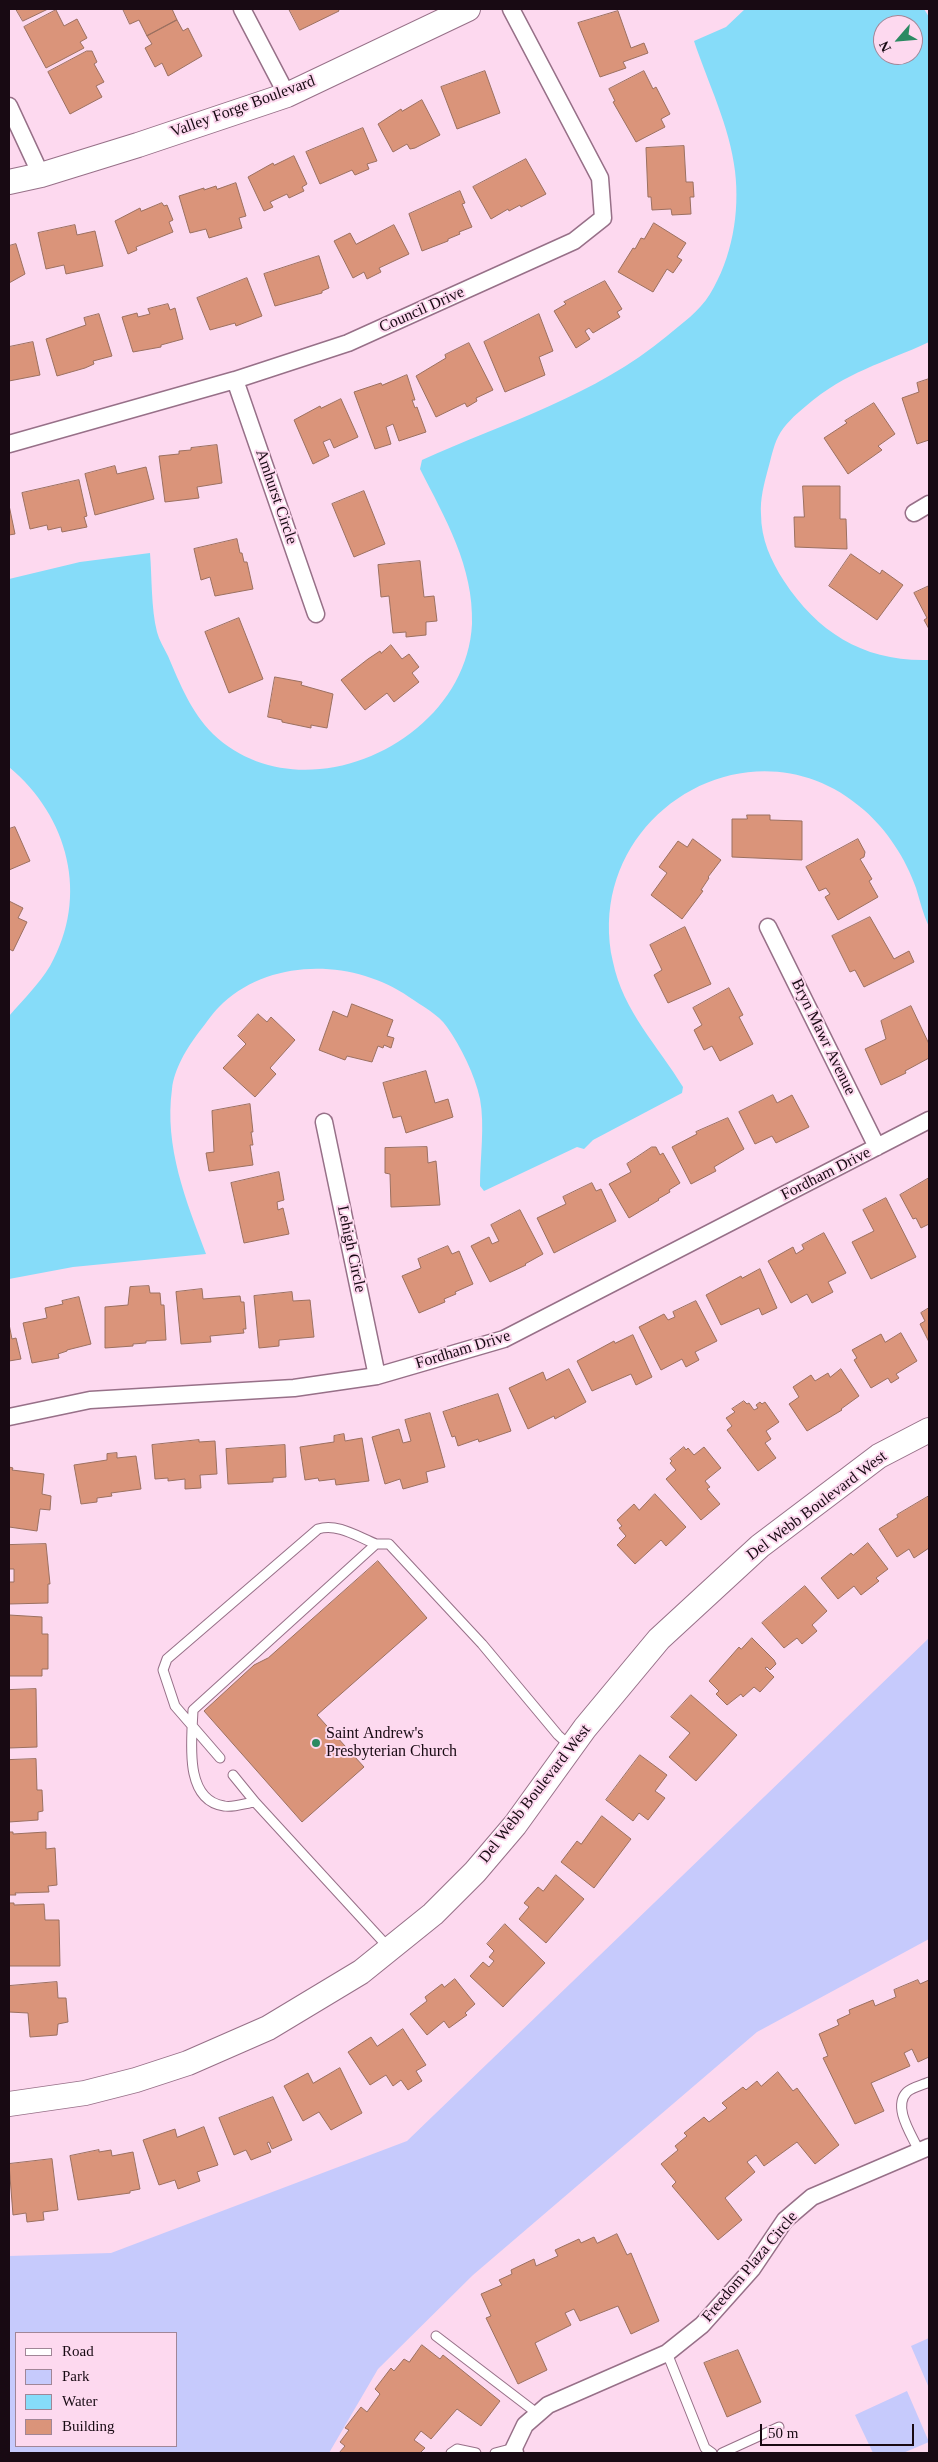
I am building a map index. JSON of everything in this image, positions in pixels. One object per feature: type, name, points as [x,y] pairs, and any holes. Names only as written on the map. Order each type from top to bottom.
[{"type":"street","points":[[242,9],[287,95]]},
{"type":"street","name":"Valley Forge Boulevard","points":[[9,182],[41,175],[138,145],[287,95],[468,9]]},
{"type":"street","name":"Council Drive","points":[[9,444],[235,380],[348,343],[574,241],[603,218],[600,178],[511,9]]},
{"type":"street","points":[[9,106],[41,175]]},
{"type":"street","name":"Amhurst Circle","points":[[235,380],[316,614]]},
{"type":"street","points":[[914,513],[929,504]]},
{"type":"street","name":"Bryn Mawr Avenue","points":[[768,927],[878,1147]]},
{"type":"street","name":"Fordham Drive","points":[[9,1417],[90,1400],[294,1388],[377,1376],[504,1339],[929,1120]]},
{"type":"street","name":"Lehigh Circle","points":[[324,1122],[377,1376]]},
{"type":"street","name":"Del Webb Boulevard West","points":[[9,2104],[93,2091],[136,2080],[209,2055],[268,2028],[300,2010],[355,1976],[391,1950],[433,1914],[515,1825],[571,1747],[659,1639],[760,1546],[879,1456],[929,1430]]},
{"type":"street","name":"Freedom Plaza Circle","points":[[514,2451],[525,2425],[548,2405],[667,2354],[702,2325],[752,2269],[785,2220],[812,2197],[924,2149]]},
{"type":"lane","points":[[220,1758],[175,1706],[163,1670],[167,1659],[318,1529],[328,1526],[341,1529],[376,1544],[389,1544],[482,1644],[558,1735],[571,1747]]},
{"type":"lane","points":[[255,1802],[224,1806],[208,1798],[197,1786],[191,1770],[193,1710],[376,1544]]},
{"type":"lane","points":[[233,1775],[255,1802],[391,1950]]},
{"type":"lane","points":[[924,2149],[901,2109],[902,2101],[908,2091],[929,2082]]},
{"type":"lane","points":[[436,2336],[538,2414]]},
{"type":"lane","points":[[667,2354],[705,2448],[712,2453]]},
{"type":"lane","points":[[722,2453],[778,2427]]},
{"type":"lane","points":[[451,2453],[457,2449],[476,2453]]},
{"type":"lane","points":[[495,2453],[514,2451]]},
{"type":"green space","points":[[929,1638],[929,1939],[757,2032],[473,2275],[378,2369],[329,2453],[9,2453],[9,2256],[111,2253],[407,2141]]},
{"type":"green space","points":[[929,2338],[929,2388],[911,2346]]},
{"type":"green space","points":[[907,2391],[929,2442],[903,2453],[873,2453],[855,2415]]},
{"type":"water","points":[[745,9],[924,9],[929,17],[929,342],[865,369],[836,384],[806,406],[787,424],[780,433],[775,445],[764,486],[761,523],[765,541],[775,566],[797,599],[812,616],[845,641],[864,650],[884,656],[929,660],[929,927],[912,877],[901,856],[888,836],[864,810],[820,782],[773,771],[727,776],[684,794],[649,824],[623,863],[610,909],[613,962],[618,980],[642,1028],[683,1087],[682,1093],[593,1140],[584,1149],[577,1147],[484,1191],[480,1186],[482,1120],[478,1090],[462,1052],[447,1027],[439,1018],[388,985],[364,976],[340,971],[315,969],[290,971],[266,977],[243,988],[217,1009],[186,1052],[178,1066],[173,1081],[170,1111],[174,1153],[184,1194],[206,1254],[73,1267],[9,1279],[9,1016],[36,986],[50,966],[62,939],[69,912],[70,885],[67,859],[58,833],[46,809],[29,787],[9,767],[9,579],[80,562],[150,553],[157,632],[182,687],[192,707],[213,734],[249,758],[290,769],[332,767],[373,755],[411,733],[441,703],[463,666],[472,624],[471,603],[463,563],[448,525],[420,469],[422,460],[580,392],[639,357],[667,336],[701,306],[710,294],[724,266],[733,235],[735,219],[735,171],[718,105],[694,41],[726,27]]},
{"type":"building","points":[[16,9],[48,9],[23,21]]},
{"type":"building","points":[[123,9],[172,9],[177,20],[147,36],[139,20],[130,24]]},
{"type":"building","points":[[289,9],[338,9],[339,11],[300,30]]},
{"type":"building","points":[[56,10],[64,26],[77,19],[87,38],[80,42],[84,48],[46,68],[24,27]]},
{"type":"building","points":[[618,11],[631,48],[644,43],[648,53],[623,62],[626,68],[600,77],[578,23]]},
{"type":"building","points":[[177,20],[183,31],[188,28],[202,56],[168,76],[162,63],[155,67],[145,48],[152,44],[147,36]]},
{"type":"building","points":[[87,51],[92,51],[97,62],[94,64],[104,82],[96,86],[102,97],[70,114],[48,72]]},
{"type":"building","points":[[485,71],[500,113],[457,129],[441,87]]},
{"type":"building","points":[[644,71],[653,89],[656,87],[670,114],[661,119],[665,127],[636,142],[613,102],[615,101],[609,89]]},
{"type":"building","points":[[422,100],[440,135],[415,148],[410,149],[407,144],[393,152],[378,124],[401,109],[402,111]]},
{"type":"building","points":[[363,128],[377,161],[367,164],[369,169],[355,175],[352,170],[320,184],[306,152]]},
{"type":"building","points":[[684,146],[686,182],[693,182],[694,197],[690,197],[691,214],[672,215],[671,209],[652,210],[651,197],[648,197],[646,148]]},
{"type":"building","points":[[294,156],[307,184],[302,187],[304,191],[289,198],[287,194],[270,202],[273,207],[264,211],[248,177],[273,163],[274,165]]},
{"type":"building","points":[[526,159],[546,194],[521,207],[520,205],[509,211],[508,209],[491,219],[473,187]]},
{"type":"building","points":[[236,183],[246,216],[239,218],[242,228],[209,238],[206,229],[190,233],[179,196],[204,188],[204,190],[216,186],[217,189]]},
{"type":"building","points":[[460,191],[465,203],[462,204],[472,227],[459,232],[460,234],[448,239],[448,241],[422,251],[409,214]]},
{"type":"building","points":[[162,203],[164,206],[167,205],[173,220],[169,222],[173,232],[136,247],[137,250],[128,254],[115,221],[140,208],[141,211]]},
{"type":"building","points":[[654,223],[686,243],[677,257],[682,260],[673,273],[667,269],[653,292],[618,272],[633,248],[635,249],[641,238],[644,239]]},
{"type":"building","points":[[75,225],[77,235],[95,231],[103,266],[66,274],[64,265],[46,269],[38,233]]},
{"type":"building","points":[[394,225],[409,254],[379,268],[381,272],[367,279],[364,272],[353,278],[334,241],[350,233],[356,244]]},
{"type":"building","points":[[16,244],[25,274],[9,283],[9,246]]},
{"type":"building","points":[[319,256],[329,288],[322,291],[322,293],[275,306],[264,274]]},
{"type":"building","points":[[247,278],[262,316],[236,326],[235,323],[210,330],[197,298]]},
{"type":"building","points":[[605,281],[622,309],[617,312],[620,317],[593,333],[589,328],[585,331],[590,339],[576,348],[554,311],[566,304],[564,302]]},
{"type":"building","points":[[168,304],[170,310],[175,308],[183,339],[161,345],[161,347],[133,352],[122,317],[137,313],[138,317],[150,314],[148,309]]},
{"type":"building","points":[[99,314],[112,356],[93,361],[94,364],[85,368],[57,376],[46,339],[86,325],[84,318]]},
{"type":"building","points":[[539,314],[553,351],[539,357],[545,375],[505,392],[484,342]]},
{"type":"building","points":[[33,342],[40,375],[9,381],[9,347]]},
{"type":"building","points":[[469,343],[493,390],[476,398],[477,401],[467,407],[465,403],[436,417],[416,376],[446,358],[445,355]]},
{"type":"building","points":[[407,375],[415,400],[412,400],[415,408],[417,407],[426,432],[399,441],[393,424],[386,427],[391,444],[375,449],[354,392],[381,383],[382,385]]},
{"type":"building","points":[[929,379],[929,440],[917,444],[902,398],[919,392],[917,383]]},
{"type":"building","points":[[341,399],[358,437],[334,448],[330,439],[323,442],[329,456],[313,464],[294,420],[320,406],[321,408]]},
{"type":"building","points":[[874,403],[895,434],[878,446],[882,450],[848,474],[824,438],[847,423],[845,421]]},
{"type":"building","points":[[217,445],[222,483],[197,487],[199,498],[165,502],[159,456],[179,454],[179,451],[191,450],[191,448]]},
{"type":"building","points":[[115,466],[117,474],[146,467],[154,499],[95,515],[85,474]]},
{"type":"building","points":[[79,480],[87,516],[84,517],[87,527],[62,532],[61,527],[48,530],[47,525],[30,529],[22,493]]},
{"type":"building","points":[[803,486],[840,486],[840,519],[846,519],[847,549],[795,547],[794,517],[804,517]]},
{"type":"building","points":[[364,491],[385,544],[354,557],[332,504]]},
{"type":"building","points":[[9,505],[15,534],[9,535]]},
{"type":"building","points":[[237,539],[240,553],[242,553],[244,562],[247,562],[253,589],[215,596],[210,577],[201,580],[194,549]]},
{"type":"building","points":[[851,554],[880,574],[882,570],[903,585],[877,620],[829,586]]},
{"type":"building","points":[[420,561],[424,597],[434,596],[437,621],[426,622],[426,635],[406,637],[406,632],[393,633],[389,596],[381,597],[378,565]]},
{"type":"building","points":[[929,586],[929,629],[924,620],[927,618],[914,593]]},
{"type":"building","points":[[239,618],[263,679],[229,693],[205,632]]},
{"type":"building","points":[[391,645],[402,659],[409,654],[419,667],[412,673],[419,682],[394,702],[387,693],[365,710],[341,680],[368,659],[380,651],[381,653]]},
{"type":"building","points":[[275,677],[302,682],[301,685],[333,694],[327,728],[311,725],[311,728],[268,717]]},
{"type":"building","points":[[747,815],[770,815],[770,820],[802,821],[802,860],[732,857],[732,819],[747,819]]},
{"type":"building","points":[[15,827],[30,861],[9,870],[9,829]]},
{"type":"building","points":[[693,839],[721,860],[708,877],[701,890],[703,891],[682,919],[651,895],[667,873],[659,867],[678,841],[687,847]]},
{"type":"building","points":[[858,839],[865,852],[864,857],[860,859],[872,879],[869,881],[878,897],[838,920],[825,897],[830,894],[826,888],[819,891],[806,867]]},
{"type":"building","points":[[9,901],[23,908],[18,918],[27,922],[13,951],[9,949]]},
{"type":"building","points":[[870,917],[894,959],[909,951],[914,962],[864,987],[855,970],[850,972],[832,936]]},
{"type":"building","points":[[685,927],[711,984],[668,1003],[654,975],[662,970],[650,945]]},
{"type":"building","points":[[729,988],[743,1015],[739,1017],[753,1044],[720,1061],[712,1046],[704,1050],[694,1030],[702,1025],[693,1008]]},
{"type":"building","points":[[352,1004],[393,1020],[387,1036],[394,1038],[391,1048],[384,1045],[383,1048],[378,1046],[372,1062],[347,1056],[345,1060],[319,1050],[333,1011],[347,1017]]},
{"type":"building","points":[[911,1006],[929,1044],[929,1058],[905,1071],[906,1073],[881,1085],[865,1049],[886,1039],[881,1021]]},
{"type":"building","points":[[258,1014],[267,1022],[271,1017],[295,1040],[270,1068],[276,1074],[255,1097],[223,1068],[246,1044],[238,1036]]},
{"type":"building","points":[[426,1071],[435,1103],[448,1099],[453,1117],[406,1133],[401,1116],[393,1118],[383,1083]]},
{"type":"building","points":[[773,1095],[777,1103],[792,1095],[809,1127],[776,1143],[772,1136],[755,1144],[739,1112]]},
{"type":"building","points":[[250,1104],[253,1145],[250,1145],[253,1165],[209,1171],[206,1153],[214,1152],[212,1111]]},
{"type":"building","points":[[728,1118],[744,1149],[714,1167],[716,1171],[691,1184],[672,1147],[697,1134],[696,1132]]},
{"type":"building","points":[[427,1147],[428,1163],[436,1161],[440,1205],[391,1207],[390,1174],[385,1173],[385,1148]]},
{"type":"building","points":[[652,1147],[656,1147],[660,1155],[663,1153],[680,1183],[659,1200],[629,1218],[609,1184],[631,1172],[627,1164]]},
{"type":"building","points":[[279,1172],[284,1200],[277,1202],[278,1210],[283,1208],[289,1234],[244,1243],[231,1183]]},
{"type":"building","points":[[929,1178],[929,1224],[921,1228],[916,1218],[913,1219],[900,1195]]},
{"type":"building","points":[[592,1183],[596,1191],[601,1189],[616,1221],[554,1253],[537,1218],[566,1204],[563,1197]]},
{"type":"building","points":[[886,1198],[916,1257],[871,1279],[852,1242],[874,1231],[863,1210]]},
{"type":"building","points":[[520,1210],[543,1254],[526,1265],[490,1282],[471,1246],[489,1237],[492,1244],[499,1241],[491,1225]]},
{"type":"building","points":[[824,1233],[846,1273],[828,1282],[833,1292],[812,1303],[807,1294],[791,1303],[768,1261],[793,1247],[796,1254],[804,1249],[802,1245]]},
{"type":"building","points":[[448,1246],[452,1254],[459,1251],[473,1284],[444,1299],[445,1302],[419,1313],[402,1276],[421,1268],[418,1259]]},
{"type":"building","points":[[760,1269],[777,1308],[762,1315],[759,1308],[721,1325],[706,1295],[741,1276],[742,1278]]},
{"type":"building","points":[[149,1286],[150,1293],[160,1293],[161,1305],[164,1305],[166,1340],[146,1341],[146,1343],[133,1344],[133,1346],[105,1348],[105,1307],[128,1305],[130,1287]]},
{"type":"building","points":[[202,1289],[203,1299],[240,1296],[241,1302],[244,1302],[246,1329],[243,1329],[244,1333],[210,1336],[211,1342],[181,1344],[176,1292]]},
{"type":"building","points":[[292,1292],[293,1301],[310,1300],[314,1337],[279,1340],[279,1346],[259,1348],[254,1296]]},
{"type":"building","points":[[79,1297],[91,1344],[67,1350],[58,1354],[59,1358],[32,1363],[23,1323],[47,1318],[45,1308],[63,1304],[62,1301]]},
{"type":"building","points":[[696,1301],[717,1341],[695,1352],[699,1360],[686,1367],[682,1359],[661,1370],[639,1327],[664,1314],[668,1320],[675,1317],[673,1312]]},
{"type":"building","points":[[929,1308],[929,1342],[920,1324],[925,1321],[921,1313]]},
{"type":"building","points":[[9,1324],[12,1339],[16,1338],[21,1359],[9,1361]]},
{"type":"building","points":[[901,1333],[917,1361],[896,1374],[899,1378],[891,1383],[888,1378],[871,1388],[854,1360],[857,1358],[852,1350],[881,1334],[885,1342]]},
{"type":"building","points":[[633,1335],[652,1377],[636,1385],[631,1374],[592,1391],[577,1361],[614,1341],[615,1343]]},
{"type":"building","points":[[569,1369],[586,1402],[555,1419],[554,1416],[528,1429],[509,1388],[543,1372],[546,1380]]},
{"type":"building","points":[[841,1369],[859,1396],[842,1410],[807,1431],[789,1404],[799,1397],[793,1387],[811,1375],[815,1381],[828,1373],[830,1377]]},
{"type":"building","points":[[498,1394],[511,1431],[479,1442],[478,1439],[458,1446],[455,1436],[452,1437],[443,1412]]},
{"type":"building","points":[[744,1401],[747,1404],[749,1403],[754,1410],[758,1408],[756,1405],[760,1402],[762,1404],[765,1402],[779,1422],[766,1431],[771,1439],[765,1443],[776,1458],[758,1471],[727,1430],[732,1426],[726,1418],[735,1412],[732,1409]]},
{"type":"building","points":[[430,1413],[445,1467],[426,1472],[428,1482],[403,1489],[400,1479],[385,1484],[372,1437],[399,1429],[403,1443],[411,1441],[405,1420]]},
{"type":"building","points":[[344,1434],[345,1441],[362,1438],[369,1481],[336,1485],[335,1479],[319,1481],[318,1478],[305,1480],[300,1447],[334,1442],[334,1436]]},
{"type":"building","points":[[199,1440],[199,1442],[215,1441],[217,1474],[200,1475],[201,1488],[185,1489],[185,1479],[168,1481],[168,1478],[155,1479],[152,1445]]},
{"type":"building","points":[[285,1445],[286,1477],[273,1478],[273,1482],[228,1484],[226,1449]]},
{"type":"building","points":[[684,1447],[686,1450],[688,1448],[694,1455],[704,1447],[721,1468],[705,1481],[710,1487],[707,1489],[720,1504],[701,1520],[666,1479],[676,1470],[670,1463],[672,1461],[670,1459]]},
{"type":"building","points":[[117,1453],[117,1458],[136,1456],[141,1489],[111,1493],[112,1496],[97,1498],[97,1502],[81,1504],[74,1465],[107,1460],[107,1454]]},
{"type":"building","points":[[9,1467],[13,1468],[12,1470],[44,1474],[42,1494],[51,1496],[50,1510],[40,1509],[37,1531],[9,1527]]},
{"type":"building","points":[[655,1494],[686,1527],[666,1546],[661,1540],[635,1564],[617,1545],[626,1536],[619,1528],[622,1526],[617,1520],[634,1504],[639,1510]]},
{"type":"building","points":[[929,1496],[929,1548],[914,1558],[909,1549],[897,1557],[879,1529],[898,1517],[897,1515]]},
{"type":"building","points":[[868,1543],[888,1569],[876,1578],[879,1581],[861,1595],[854,1586],[838,1599],[821,1578],[851,1553],[853,1555]]},
{"type":"building","points":[[46,1544],[50,1584],[48,1584],[48,1603],[9,1604],[9,1582],[14,1582],[14,1569],[9,1569],[9,1545]]},
{"type":"building","points":[[378,1561],[427,1618],[317,1715],[364,1767],[302,1822],[204,1711],[254,1665],[268,1658]]},
{"type":"building","points":[[805,1586],[827,1611],[812,1625],[817,1631],[802,1644],[797,1638],[784,1648],[762,1623]]},
{"type":"building","points":[[9,1615],[42,1617],[42,1634],[48,1634],[48,1669],[42,1669],[42,1676],[9,1676]]},
{"type":"building","points":[[752,1638],[774,1660],[776,1664],[770,1670],[767,1667],[765,1668],[774,1677],[760,1692],[754,1687],[743,1697],[741,1694],[727,1705],[716,1694],[719,1691],[709,1681],[739,1647],[741,1649]]},
{"type":"building","points":[[36,1689],[37,1747],[9,1748],[9,1690]]},
{"type":"building","points":[[691,1695],[737,1735],[696,1781],[669,1757],[690,1733],[671,1717]]},
{"type":"building","points":[[640,1755],[667,1775],[655,1791],[665,1798],[648,1820],[639,1813],[633,1821],[606,1800]]},
{"type":"building","points":[[36,1759],[37,1790],[42,1790],[43,1811],[38,1812],[38,1820],[9,1822],[9,1760]]},
{"type":"building","points":[[602,1816],[631,1839],[594,1888],[561,1862],[577,1841],[581,1844]]},
{"type":"building","points":[[9,1832],[13,1832],[13,1834],[46,1832],[46,1849],[55,1848],[57,1885],[48,1886],[49,1892],[15,1893],[16,1895],[9,1895]]},
{"type":"building","points":[[556,1875],[584,1899],[546,1943],[519,1919],[529,1907],[524,1903],[538,1887],[543,1891]]},
{"type":"building","points":[[9,1903],[14,1903],[14,1905],[44,1904],[45,1920],[59,1920],[60,1966],[9,1966]]},
{"type":"building","points":[[505,1924],[545,1963],[503,2007],[470,1976],[483,1962],[489,1967],[494,1961],[489,1957],[494,1951],[487,1944]]},
{"type":"building","points":[[455,1979],[475,2004],[465,2013],[467,2015],[449,2028],[444,2021],[427,2035],[410,2014],[427,2001],[425,1997],[442,1984],[444,1987]]},
{"type":"building","points":[[918,1980],[920,1984],[929,1980],[929,2057],[918,2062],[912,2049],[904,2053],[910,2066],[871,2083],[884,2111],[855,2124],[823,2058],[828,2056],[819,2034],[839,2025],[837,2020],[850,2014],[849,2010],[873,2000],[875,2006],[896,1997],[894,1990]]},
{"type":"building","points":[[57,1982],[58,1998],[66,1998],[68,2022],[58,2024],[57,2035],[30,2037],[28,2013],[9,2012],[9,1986]]},
{"type":"building","points":[[403,2029],[426,2065],[416,2071],[422,2081],[408,2090],[401,2080],[393,2086],[386,2075],[370,2085],[348,2052],[371,2037],[377,2046]]},
{"type":"building","points":[[340,2068],[362,2113],[331,2130],[319,2112],[303,2121],[284,2086],[308,2073],[313,2083]]},
{"type":"building","points":[[778,2072],[793,2091],[797,2088],[839,2145],[815,2164],[797,2142],[764,2166],[756,2155],[747,2162],[755,2172],[725,2198],[742,2220],[718,2240],[672,2186],[676,2182],[661,2164],[678,2150],[675,2146],[687,2136],[684,2133],[704,2117],[709,2122],[727,2108],[722,2103],[743,2087],[746,2090],[757,2081],[761,2086]]},
{"type":"building","points":[[273,2097],[292,2140],[272,2149],[269,2142],[267,2143],[271,2152],[251,2160],[246,2150],[234,2155],[219,2118]]},
{"type":"building","points":[[204,2127],[218,2165],[197,2172],[200,2181],[178,2189],[175,2180],[159,2185],[143,2140],[175,2129],[177,2137]]},
{"type":"building","points":[[99,2150],[99,2152],[111,2150],[112,2156],[133,2152],[140,2189],[130,2191],[130,2193],[78,2200],[70,2156]]},
{"type":"building","points":[[52,2159],[58,2210],[43,2212],[44,2220],[27,2222],[26,2213],[13,2215],[9,2164]]},
{"type":"building","points":[[617,2234],[627,2255],[631,2253],[659,2321],[631,2334],[618,2306],[580,2321],[574,2309],[565,2313],[571,2325],[535,2343],[547,2370],[518,2384],[486,2318],[491,2316],[481,2294],[502,2285],[499,2280],[512,2274],[511,2270],[534,2259],[536,2266],[558,2256],[555,2250],[579,2239],[581,2243],[594,2237],[597,2243]]},
{"type":"building","points":[[422,2345],[440,2359],[443,2355],[500,2401],[481,2426],[457,2409],[431,2439],[421,2431],[414,2440],[425,2448],[420,2453],[339,2453],[345,2446],[340,2442],[349,2430],[345,2428],[361,2407],[367,2412],[380,2394],[375,2389],[391,2368],[394,2371],[404,2359],[409,2362]]},
{"type":"building","points":[[738,2350],[761,2402],[727,2417],[704,2363]]},
{"type":"place","name":"Saint Andrew's Presbyterian Church","points":[[316,1743]]}]
